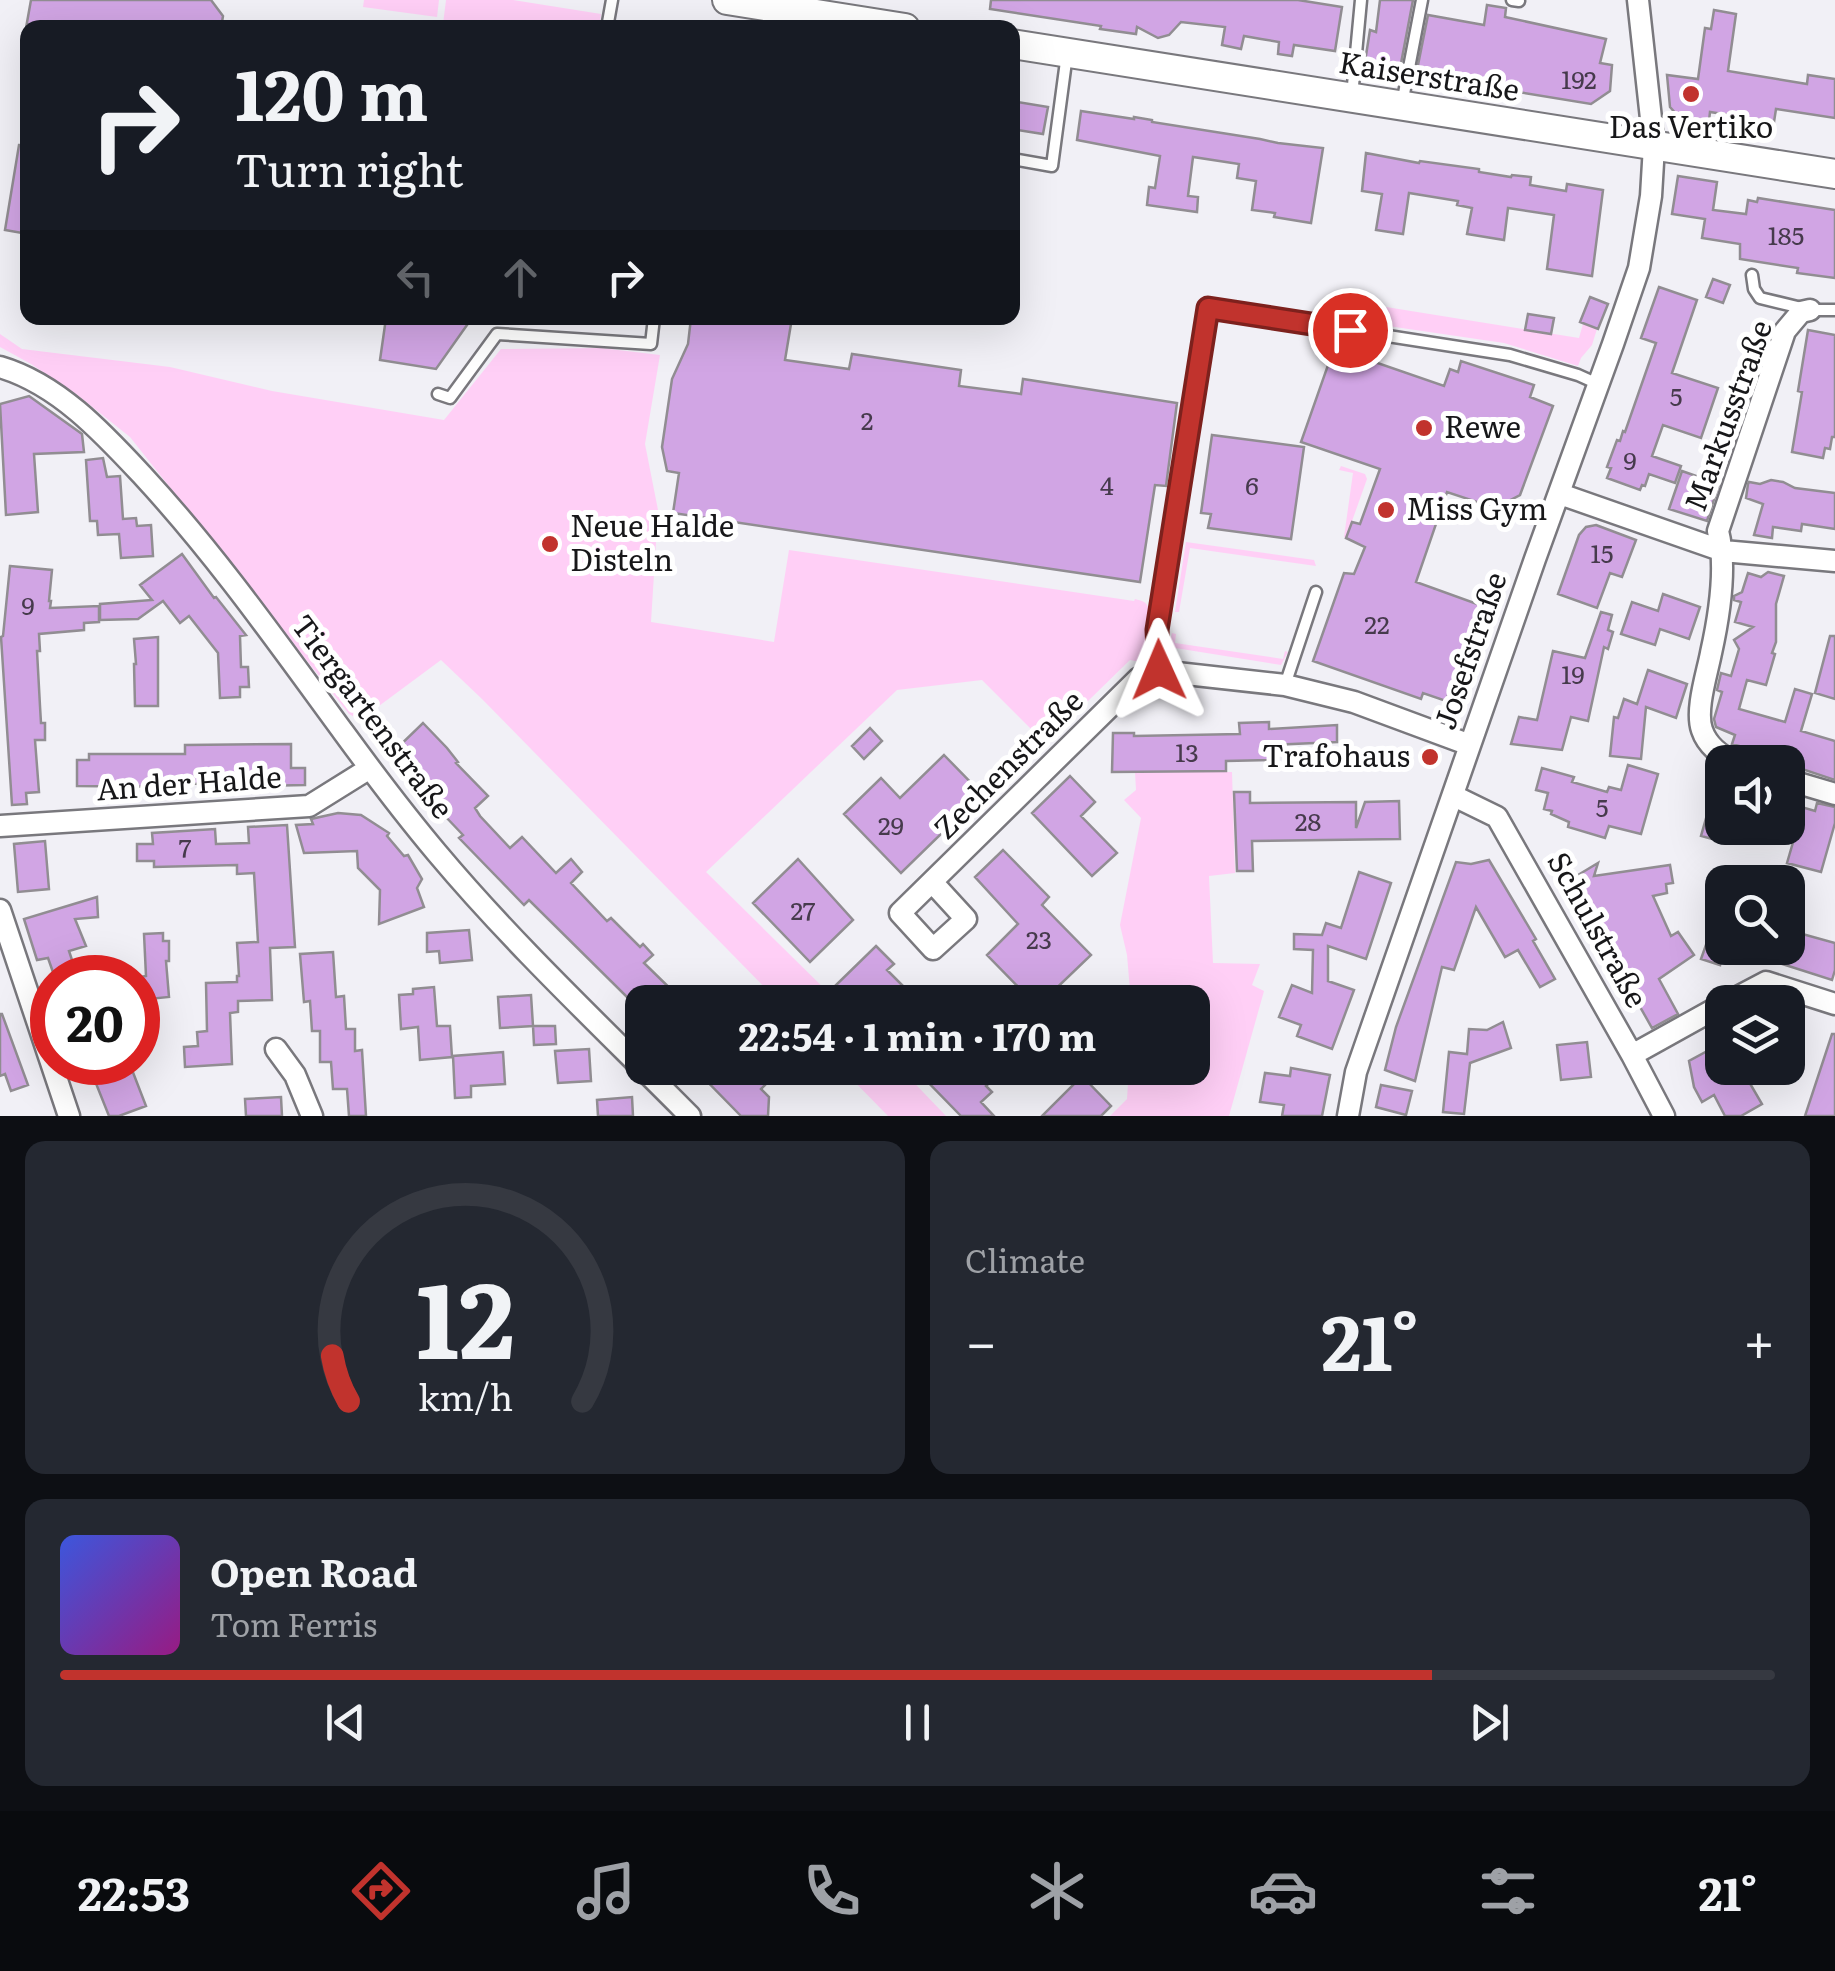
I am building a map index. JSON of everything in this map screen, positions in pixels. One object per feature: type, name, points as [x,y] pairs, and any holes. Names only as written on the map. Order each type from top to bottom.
[{"type":"main road","points":[[727,0],[855,16]]},
{"type":"main road","name":"Kaiserstraße","points":[[1020,45],[1835,174]]},
{"type":"street","name":"Josefstraße","points":[[1348,1116],[1356,1072],[1638,268],[1651,196],[1654,146],[1638,0]]},
{"type":"street","name":"Markusstraße","points":[[1712,745],[1702,730],[1701,702],[1715,638],[1723,551],[1718,531],[1785,331],[1801,312],[1810,310]]},
{"type":"street","name":"Tiergartenstraße","points":[[0,367],[32,380],[103,433],[168,503],[229,577],[438,854],[501,924],[690,1116]]},
{"type":"street","name":"Markusstraße","points":[[1560,494],[1723,551],[1835,562]]},
{"type":"street","points":[[1159,670],[1285,685],[1354,702],[1470,745]]},
{"type":"street","name":"Zechenstraße","points":[[933,883],[1139,678],[1159,670]]},
{"type":"street","name":"An der Halde","points":[[0,826],[309,806],[370,768]]},
{"type":"street","points":[[1805,785],[1835,794]]},
{"type":"street","name":"Schulstraße","points":[[1454,796],[1498,817],[1664,1116]]},
{"type":"street","points":[[0,910],[69,1116]]},
{"type":"street","points":[[1805,994],[1835,1004]]},
{"type":"street","points":[[1632,1054],[1705,1015]]},
{"type":"street","points":[[276,1049],[296,1075],[312,1116]]},
{"type":"lane","points":[[1352,97],[1361,0]]},
{"type":"lane","points":[[1402,105],[1422,0]]},
{"type":"lane","points":[[1020,160],[1052,166],[1067,53]]},
{"type":"lane","points":[[1752,275],[1760,298],[1810,310],[1835,310]]},
{"type":"lane","points":[[1159,670],[1157,630],[1208,308],[1510,355],[1598,384]]},
{"type":"lane","points":[[438,394],[450,398],[497,334],[651,344],[653,325]]},
{"type":"lane","points":[[1285,685],[1316,592]]},
{"type":"shaded area","points":[[364,0],[439,0],[437,17],[363,7]]},
{"type":"shaded area","points":[[446,0],[513,0],[601,14],[600,20],[444,20]]},
{"type":"shaded area","points":[[1355,302],[1579,338],[1583,324],[1597,329],[1578,366],[1504,343],[1354,321]]},
{"type":"shaded area","points":[[0,334],[22,349],[170,367],[272,391],[444,420],[501,349],[601,348],[660,355],[645,444],[658,510],[651,622],[774,642],[789,550],[1140,600],[1147,604],[1150,614],[1144,663],[1130,660],[1045,743],[982,680],[897,690],[706,872],[821,985],[762,985],[441,660],[360,720],[349,714],[130,437],[76,394],[0,347]]},
{"type":"shaded area","points":[[1341,466],[1365,474],[1367,479],[1346,538],[1353,473],[1339,470]]},
{"type":"shaded area","points":[[1186,542],[1314,560],[1316,566],[1190,548],[1179,612],[1175,612]]},
{"type":"shaded area","points":[[1172,633],[1176,634],[1175,643],[1283,659],[1285,651],[1288,652],[1281,665],[1169,647]]},
{"type":"shaded area","points":[[1135,772],[1232,772],[1235,873],[1209,876],[1213,963],[1260,964],[1252,985],[1264,991],[1229,1116],[1110,1116],[1127,1099],[1128,1085],[1210,1085],[1210,985],[1130,985],[1120,925],[1141,818],[1124,800],[1136,790]]},
{"type":"shaded area","points":[[858,1085],[916,1085],[946,1116],[888,1116]]},
{"type":"building","points":[[31,0],[211,0],[223,16],[222,20],[27,20]]},
{"type":"building","points":[[991,0],[1298,0],[1342,7],[1335,51],[1294,45],[1292,56],[1278,54],[1279,42],[1244,36],[1241,49],[1222,45],[1225,27],[1181,22],[1169,35],[1158,38],[1137,27],[1136,34],[990,9]]},
{"type":"building","points":[[1380,0],[1413,0],[1399,74],[1364,68],[1370,30],[1376,32]]},
{"type":"building","points":[[1487,5],[1506,8],[1505,17],[1606,39],[1600,63],[1612,65],[1610,91],[1591,104],[1416,75],[1428,15],[1484,25]]},
{"type":"building","points":[[1714,10],[1736,14],[1728,71],[1807,84],[1808,75],[1835,79],[1835,118],[1776,109],[1774,122],[1710,112],[1709,121],[1678,116],[1670,107],[1667,75],[1698,79],[1705,28],[1711,29]]},
{"type":"building","points":[[1020,102],[1048,107],[1043,134],[1020,130]]},
{"type":"building","points":[[1081,111],[1323,148],[1311,223],[1252,210],[1256,181],[1237,178],[1239,164],[1193,157],[1188,196],[1198,197],[1197,212],[1147,205],[1149,187],[1155,188],[1160,156],[1077,140]]},
{"type":"building","points":[[19,145],[20,145],[20,233],[5,230]]},
{"type":"building","points":[[1366,153],[1531,177],[1530,185],[1566,191],[1567,184],[1603,190],[1592,276],[1547,269],[1554,215],[1508,208],[1504,240],[1467,234],[1472,208],[1457,205],[1458,201],[1409,193],[1403,234],[1376,230],[1382,194],[1362,191]]},
{"type":"building","points":[[1678,176],[1717,182],[1713,210],[1746,214],[1748,200],[1757,202],[1758,198],[1835,210],[1835,278],[1740,259],[1740,244],[1702,238],[1705,219],[1672,214]]},
{"type":"building","points":[[1713,279],[1730,285],[1723,303],[1706,297]]},
{"type":"building","points":[[1659,287],[1697,300],[1672,373],[1718,388],[1701,438],[1663,425],[1652,456],[1681,466],[1675,483],[1649,474],[1640,490],[1607,478],[1611,468],[1607,467],[1617,440],[1625,432],[1656,343],[1641,338]]},
{"type":"building","points":[[1590,297],[1608,304],[1598,329],[1580,322]]},
{"type":"building","points":[[1528,314],[1554,318],[1551,334],[1525,330]]},
{"type":"building","points":[[385,325],[467,325],[436,369],[380,360]]},
{"type":"building","points":[[690,325],[791,325],[785,360],[849,369],[852,354],[961,370],[959,386],[1021,394],[1023,379],[1177,403],[1166,486],[1155,485],[1140,582],[673,513],[679,473],[667,471],[662,447],[672,379],[688,344]]},
{"type":"building","points":[[1808,330],[1835,335],[1835,437],[1830,449],[1825,448],[1823,458],[1792,452]]},
{"type":"building","points":[[1334,348],[1444,386],[1450,369],[1458,372],[1461,361],[1534,385],[1530,397],[1553,406],[1520,495],[1495,508],[1447,492],[1416,582],[1480,605],[1446,701],[1423,693],[1421,699],[1313,661],[1344,573],[1354,574],[1365,547],[1346,538],[1352,522],[1360,524],[1380,469],[1301,442]]},
{"type":"building","points":[[29,396],[82,434],[84,452],[34,454],[38,512],[6,515],[0,404]]},
{"type":"building","points":[[1212,435],[1304,447],[1291,539],[1208,528],[1211,514],[1201,513]]},
{"type":"building","points":[[103,458],[107,477],[120,476],[123,519],[136,518],[137,526],[151,525],[153,556],[121,558],[119,534],[98,535],[97,521],[90,521],[86,460]]},
{"type":"building","points":[[1682,471],[1719,484],[1707,521],[1669,509]]},
{"type":"building","points":[[1771,480],[1795,488],[1835,493],[1835,529],[1802,524],[1801,531],[1773,527],[1772,538],[1754,535],[1763,504],[1746,498],[1748,484]]},
{"type":"building","points":[[1596,525],[1636,540],[1622,577],[1610,573],[1597,608],[1558,594],[1579,535],[1586,527]]},
{"type":"building","points":[[182,554],[246,635],[240,636],[241,667],[248,667],[249,687],[240,687],[240,697],[220,698],[218,653],[189,616],[180,623],[163,601],[138,619],[100,620],[100,604],[152,600],[140,585]]},
{"type":"building","points":[[10,566],[52,570],[50,608],[99,606],[99,622],[84,623],[84,630],[39,634],[40,706],[45,740],[35,740],[39,792],[26,793],[27,804],[12,805],[1,637]]},
{"type":"building","points":[[1768,572],[1784,576],[1776,604],[1776,642],[1772,653],[1775,654],[1766,685],[1747,680],[1739,709],[1785,722],[1795,689],[1812,694],[1801,731],[1835,741],[1835,780],[1805,770],[1805,745],[1736,745],[1732,744],[1735,735],[1716,727],[1721,673],[1731,676],[1739,649],[1734,640],[1753,627],[1735,622],[1741,602],[1734,600],[1734,596],[1742,592],[1748,573],[1761,577]]},
{"type":"building","points":[[1663,594],[1700,607],[1689,639],[1660,629],[1655,645],[1621,634],[1632,602],[1658,611]]},
{"type":"building","points":[[1601,612],[1612,615],[1608,630],[1613,632],[1608,649],[1604,647],[1588,721],[1571,717],[1562,750],[1511,744],[1519,717],[1537,720],[1553,651],[1585,658]]},
{"type":"building","points":[[1830,636],[1835,636],[1835,699],[1815,693]]},
{"type":"building","points":[[158,637],[158,706],[135,706],[134,639]]},
{"type":"building","points":[[1648,670],[1687,684],[1676,718],[1646,707],[1641,759],[1610,756],[1614,717],[1618,718],[1624,699],[1637,704]]},
{"type":"building","points":[[1269,722],[1269,729],[1337,725],[1337,742],[1269,745],[1270,760],[1226,761],[1226,771],[1112,772],[1113,733],[1240,734],[1239,723]]},
{"type":"building","points":[[423,723],[488,796],[475,808],[480,816],[510,848],[522,837],[556,873],[571,859],[582,872],[571,883],[607,921],[611,918],[640,947],[643,944],[653,955],[644,963],[667,985],[625,985],[625,995],[529,900],[524,905],[459,838],[463,835],[424,794],[429,790],[392,753]]},
{"type":"building","points":[[870,728],[882,741],[864,759],[852,746]]},
{"type":"building","points":[[291,744],[291,768],[305,768],[305,785],[258,786],[258,779],[204,779],[204,784],[165,783],[165,787],[77,786],[77,760],[89,760],[89,754],[185,754],[185,745]]},
{"type":"building","points":[[944,755],[982,794],[901,873],[844,814],[881,778],[900,798]]},
{"type":"building","points":[[1628,765],[1658,774],[1641,834],[1609,826],[1605,838],[1568,827],[1569,822],[1544,809],[1548,793],[1536,790],[1542,768],[1607,792],[1609,787],[1621,790]]},
{"type":"building","points":[[1070,776],[1095,802],[1081,816],[1117,853],[1092,876],[1032,813]]},
{"type":"building","points":[[1234,792],[1250,792],[1250,803],[1356,802],[1356,828],[1365,802],[1399,801],[1400,839],[1252,841],[1253,871],[1237,871]]},
{"type":"building","points":[[1817,803],[1835,807],[1835,823],[1821,872],[1787,863],[1792,845],[1805,845],[1805,808],[1815,811]]},
{"type":"building","points":[[338,813],[361,815],[389,833],[387,836],[404,856],[408,855],[422,879],[417,888],[424,907],[379,924],[380,890],[358,868],[357,851],[304,853],[296,825],[313,824],[311,819]]},
{"type":"building","points":[[287,825],[295,947],[270,948],[272,1000],[238,1001],[238,1012],[230,1013],[232,1064],[185,1067],[184,1047],[198,1046],[197,1032],[207,1031],[206,983],[237,982],[237,943],[258,942],[254,873],[237,874],[237,865],[154,867],[154,861],[137,861],[137,844],[153,844],[152,833],[215,829],[216,844],[249,843],[248,827]]},
{"type":"building","points":[[45,841],[49,889],[18,892],[14,844]]},
{"type":"building","points":[[1003,850],[1049,897],[1042,905],[1091,955],[1060,985],[1016,985],[987,955],[1018,924],[975,877]]},
{"type":"building","points":[[798,859],[853,920],[810,962],[753,903]]},
{"type":"building","points":[[1489,860],[1555,979],[1540,987],[1518,950],[1505,957],[1476,907],[1454,970],[1442,967],[1415,1081],[1385,1070],[1396,1027],[1456,862]]},
{"type":"building","points":[[1598,863],[1594,876],[1670,865],[1673,883],[1666,884],[1667,893],[1653,896],[1671,936],[1678,932],[1694,955],[1659,979],[1678,1014],[1652,1028],[1571,885],[1573,878]]},
{"type":"building","points":[[1359,872],[1391,883],[1366,959],[1328,946],[1328,981],[1354,990],[1332,1049],[1297,1036],[1301,1025],[1279,1017],[1292,985],[1312,993],[1313,950],[1294,949],[1294,934],[1322,935],[1326,923],[1341,928]]},
{"type":"building","points":[[97,897],[98,917],[75,919],[86,946],[69,951],[70,955],[35,955],[24,919]]},
{"type":"building","points":[[469,930],[472,960],[440,963],[439,951],[427,952],[427,933]]},
{"type":"building","points":[[163,933],[163,941],[169,941],[169,997],[160,998],[160,955],[145,955],[144,934]]},
{"type":"building","points":[[1805,935],[1835,943],[1832,980],[1785,965],[1805,965]]},
{"type":"building","points":[[876,946],[894,964],[887,970],[902,985],[836,985]]},
{"type":"building","points":[[333,952],[336,997],[344,996],[346,1029],[355,1029],[355,1051],[362,1050],[366,1116],[349,1116],[347,1089],[333,1089],[331,1062],[320,1062],[320,1031],[312,1031],[310,1001],[304,1002],[300,954]]},
{"type":"building","points":[[434,987],[437,1026],[450,1026],[452,1057],[420,1060],[418,1027],[401,1029],[399,995]]},
{"type":"building","points":[[531,995],[533,1026],[500,1028],[498,997]]},
{"type":"building","points":[[0,1014],[28,1085],[11,1091],[5,1074],[0,1076]]},
{"type":"building","points":[[1503,1022],[1511,1048],[1470,1063],[1464,1114],[1443,1112],[1449,1052],[1467,1054],[1469,1029],[1487,1030]]},
{"type":"building","points":[[533,1026],[555,1026],[556,1044],[534,1045]]},
{"type":"building","points":[[1832,1034],[1835,1116],[1805,1116]]},
{"type":"building","points":[[1587,1042],[1591,1077],[1561,1080],[1557,1045]]},
{"type":"building","points":[[589,1049],[591,1081],[558,1083],[555,1051]]},
{"type":"building","points":[[503,1052],[505,1084],[471,1086],[471,1097],[455,1098],[453,1056]]},
{"type":"building","points":[[1705,1052],[1705,1085],[1751,1085],[1762,1104],[1741,1116],[1725,1116],[1714,1095],[1702,1102],[1694,1087],[1689,1061]]},
{"type":"building","points":[[1291,1068],[1330,1075],[1322,1116],[1282,1116],[1284,1105],[1260,1102],[1265,1073],[1290,1076]]},
{"type":"building","points":[[97,1085],[138,1085],[146,1106],[109,1116]]},
{"type":"building","points":[[711,1085],[765,1085],[761,1089],[769,1097],[768,1116],[741,1116]]},
{"type":"building","points":[[931,1085],[987,1085],[992,1092],[981,1102],[994,1116],[961,1116]]},
{"type":"building","points":[[1073,1085],[1091,1085],[1111,1106],[1101,1116],[1042,1116]]},
{"type":"building","points":[[1381,1085],[1412,1091],[1406,1115],[1376,1107]]},
{"type":"building","points":[[281,1097],[282,1116],[246,1116],[245,1099]]},
{"type":"building","points":[[632,1097],[633,1116],[598,1116],[597,1100]]},
{"type":"place","name":"Das Vertiko","points":[[1691,94]]},
{"type":"place","name":"Rewe","points":[[1424,428]]},
{"type":"place","name":"Miss Gym","points":[[1386,510]]},
{"type":"place","name":"Neue Halde Disteln","points":[[550,544]]},
{"type":"place","name":"Trafohaus","points":[[1430,757]]},
{"type":"route","points":[[1159,670],[1157,630],[1208,308],[1350,330]]}]
